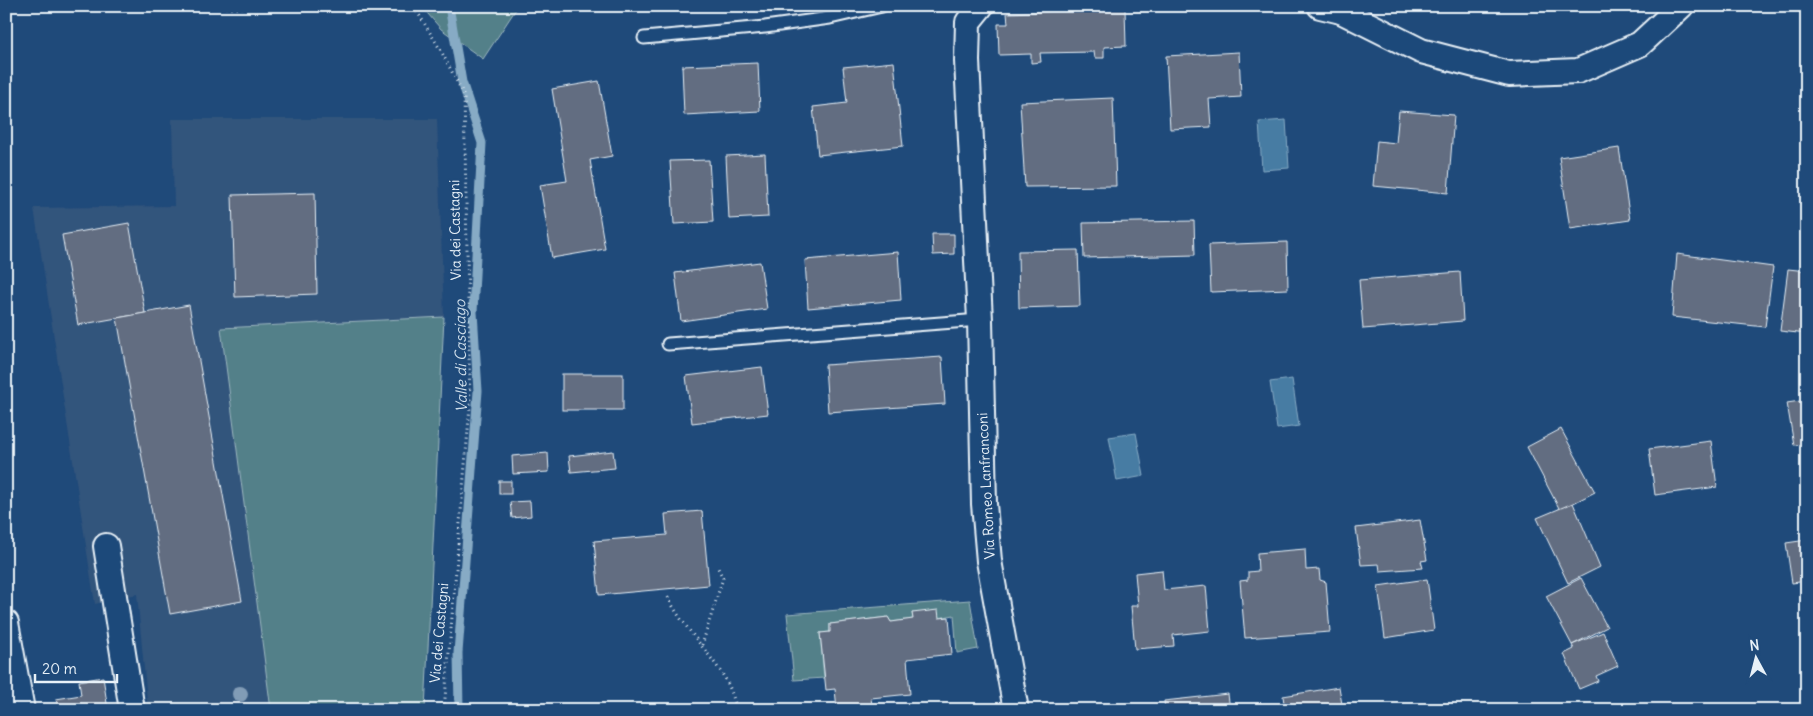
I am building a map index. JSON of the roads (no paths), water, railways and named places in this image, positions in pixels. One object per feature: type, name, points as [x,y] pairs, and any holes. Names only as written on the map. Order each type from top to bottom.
[{"type":"street","name":"Via Romeo Lanfranconi","points":[[981,6],[968,22],[967,61],[980,320],[984,504],[988,561],[1016,710]]},
{"type":"street","points":[[1335,8],[1420,51],[1509,74],[1578,71],[1640,44],[1681,6]]},
{"type":"street","points":[[106,546],[132,710]]},
{"type":"street","points":[[6,623],[22,710]]},
{"type":"lane","points":[[644,38],[765,27],[830,18],[882,6]]},
{"type":"lane","points":[[668,344],[980,320]]},
{"type":"waterway","name":"Valle di Casciago","points":[[449,6],[462,82],[482,143],[473,312],[478,391],[458,653],[459,710]]}]
